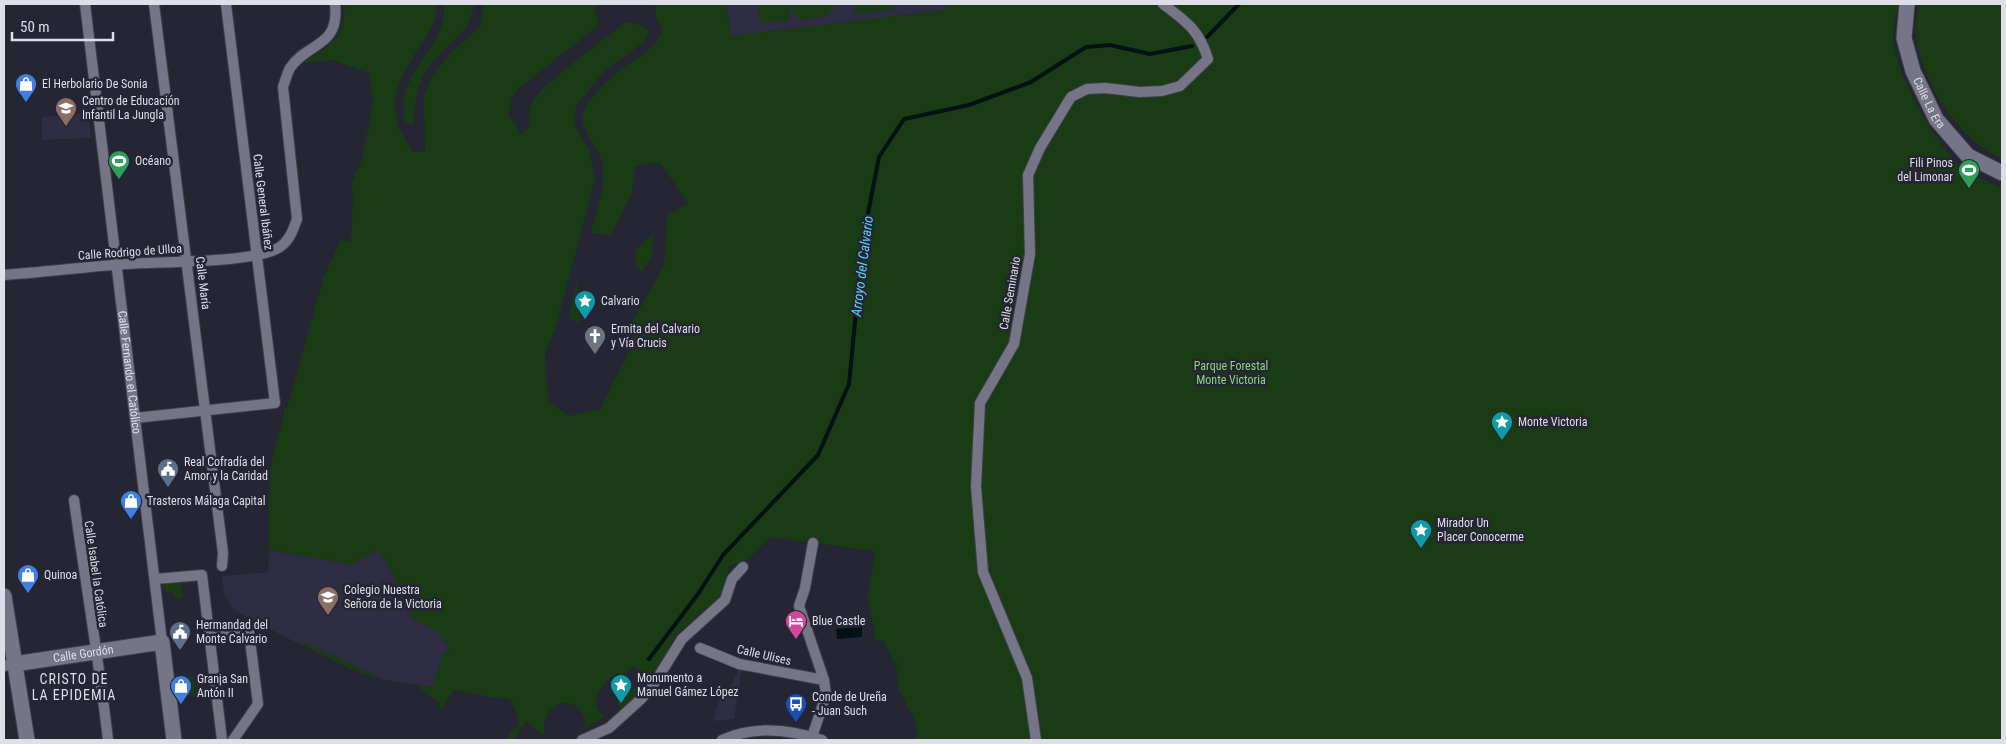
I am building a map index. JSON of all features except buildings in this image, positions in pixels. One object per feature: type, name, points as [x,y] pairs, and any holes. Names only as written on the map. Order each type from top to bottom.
[{"type":"main road","name":"Calle La Era","points":[[1907,4],[1904,38],[1913,71],[1936,119],[1968,156],[2002,172]]},
{"type":"main road","points":[[4,596],[9,665],[27,740]]},
{"type":"main road","name":"Calle Gordón","points":[[9,665],[162,642]]},
{"type":"main road","name":"Calle Fernando el Católico","points":[[162,642],[174,740]]},
{"type":"street","name":"Calle Fernando el Católico","points":[[85,4],[162,642]]},
{"type":"street","name":"Calle María","points":[[154,4],[188,261],[223,553],[222,566]]},
{"type":"street","name":"Calle General Ibáñez","points":[[206,410],[275,403],[226,4]]},
{"type":"street","name":"Calle Rodrigo de Ulloa","points":[[4,275],[257,255],[279,248],[292,234],[297,219],[282,87],[290,68],[330,34],[335,21],[335,4]]},
{"type":"street","name":"Calle Seminario","points":[[1036,740],[1028,678],[983,572],[976,487],[980,403],[1014,344],[1030,254],[1028,175],[1057,117],[1071,97],[1087,89],[1105,88],[1140,92],[1162,91],[1180,86],[1208,59],[1202,40],[1186,22],[1163,4]]},
{"type":"street","points":[[135,418],[206,410]]},
{"type":"street","name":"Calle Isabel la Católica","points":[[74,500],[108,740]]},
{"type":"street","points":[[722,740],[747,732],[782,731],[817,739],[826,696],[824,680],[799,606],[805,588],[813,543]]},
{"type":"street","points":[[582,740],[608,728],[652,688],[682,638],[725,600],[732,579],[743,567]]},
{"type":"street","points":[[155,580],[202,575],[222,740]]},
{"type":"street","points":[[210,638],[249,632],[258,704],[234,740]]},
{"type":"street","name":"Calle Ulises","points":[[700,648],[740,664],[824,680]]},
{"type":"shaded area","points":[[726,4],[972,4],[970,7],[731,36]]},
{"type":"shaded area","name":"Centro de Educación Infantil La Jungla","points":[[88,113],[91,138],[42,140],[42,117]]},
{"type":"shaded area","name":"Colegio Nuestra Señora de la Victoria","points":[[269,550],[352,564],[378,550],[394,576],[413,620],[435,629],[450,647],[441,659],[433,687],[385,680],[314,647],[293,641],[234,610],[224,595],[222,576],[268,572]]},
{"type":"shaded area","points":[[862,627],[862,637],[837,639],[836,629]]},
{"type":"shaded area","points":[[739,669],[742,669],[734,719],[713,721],[718,702],[725,697]]},
{"type":"green space","name":"Parque Forestal Monte Victoria","points":[[344,4],[436,4],[436,14],[433,23],[406,69],[396,95],[397,121],[403,136],[413,152],[425,151],[424,95],[432,76],[450,54],[480,26],[483,4],[594,4],[598,26],[513,94],[508,114],[519,130],[520,135],[530,126],[530,108],[532,103],[547,85],[560,74],[626,22],[639,24],[647,30],[648,36],[639,46],[606,69],[576,106],[575,126],[589,150],[595,179],[557,323],[545,354],[549,401],[568,416],[600,409],[631,347],[629,346],[635,335],[627,331],[664,265],[667,215],[688,204],[660,162],[635,166],[632,193],[611,235],[591,233],[602,189],[603,171],[600,156],[588,136],[582,116],[593,96],[614,75],[648,50],[659,37],[662,29],[656,18],[655,4],[726,4],[731,36],[945,10],[948,4],[1899,4],[1893,30],[1894,44],[1905,79],[1923,115],[1933,132],[1957,163],[1976,176],[2002,187],[2002,740],[917,740],[916,723],[898,687],[896,663],[894,663],[884,641],[876,641],[868,597],[875,551],[770,537],[747,560],[729,566],[722,594],[676,635],[652,679],[632,667],[624,675],[616,673],[607,682],[596,698],[598,709],[602,715],[604,714],[603,718],[586,728],[583,715],[577,707],[570,704],[561,704],[554,707],[548,714],[544,724],[545,737],[526,721],[514,740],[505,740],[512,730],[519,725],[517,714],[510,699],[454,690],[442,709],[438,705],[440,703],[415,685],[433,687],[441,659],[450,647],[435,629],[413,620],[394,576],[378,550],[352,564],[269,550],[270,471],[273,454],[283,420],[284,408],[287,408],[291,395],[323,279],[341,239],[351,242],[353,197],[351,183],[362,160],[373,102],[369,73],[332,60],[306,63],[305,61],[322,51],[335,39],[343,24]]},
{"type":"green space","points":[[444,4],[474,4],[472,15],[467,25],[429,66],[423,76],[417,93],[414,122],[411,125],[406,123],[404,105],[407,89],[413,75],[438,35],[443,20]]},
{"type":"green space","points":[[758,4],[789,4],[790,20],[760,23]]},
{"type":"green space","points":[[792,4],[833,4],[834,10],[828,11],[828,16],[799,20],[798,15],[793,15]]},
{"type":"green space","points":[[854,4],[894,4],[895,9],[855,14]]},
{"type":"green space","points":[[1919,4],[2002,4],[2002,158],[1986,150],[1958,125],[1935,91],[1926,73],[1916,38]]},
{"type":"green space","points":[[654,233],[651,259],[642,271],[635,267],[636,249]]},
{"type":"green space","points":[[577,281],[580,323],[568,318]]},
{"type":"green space","points":[[181,581],[183,598],[174,598],[173,591],[165,592],[164,584]]},
{"type":"green space","points":[[293,641],[314,647],[385,680],[356,671]]},
{"type":"green space","points":[[193,677],[195,695],[178,697],[176,678]]},
{"type":"green space","points":[[634,688],[639,689],[639,695],[624,709],[618,705],[618,701]]},
{"type":"waterway","name":"Arroyo del Calvario","points":[[1207,37],[1239,4]]},
{"type":"waterway","name":"Arroyo del Calvario","points":[[649,659],[698,594],[723,555],[818,455],[849,384],[863,239],[879,157],[904,119],[969,105],[1031,82],[1086,47],[1110,45],[1150,54],[1192,46]]},
{"type":"place","name":"El Herbolario De Sonia","points":[[26,103]]},
{"type":"place","name":"Centro de Educación Infantil La Jungla","points":[[66,127]]},
{"type":"place","name":"Océano","points":[[119,180]]},
{"type":"place","name":"Fili Pinos del Limonar","points":[[1969,189]]},
{"type":"place","name":"Calvario","points":[[585,320]]},
{"type":"place","name":"Ermita del Calvario y Vía Crucis","points":[[595,355]]},
{"type":"place","name":"Monte Victoria","points":[[1502,441]]},
{"type":"place","name":"Real Cofradía del Amor y la Caridad","points":[[168,488]]},
{"type":"place","name":"Trasteros Málaga Capital","points":[[131,520]]},
{"type":"place","name":"Mirador Un Placer Conocerme","points":[[1421,549]]},
{"type":"place","name":"Quinoa","points":[[28,594]]},
{"type":"place","name":"Colegio Nuestra Señora de la Victoria","points":[[328,616]]},
{"type":"place","name":"Blue Castle","points":[[796,640]]},
{"type":"place","name":"Hermandad del Monte Calvario","points":[[180,651]]},
{"type":"place","name":"Monumento a Manuel Gámez López","points":[[621,704]]},
{"type":"place","name":"Granja San Antón II","points":[[181,705]]},
{"type":"place","name":"Conde de Ureña - Juan Such","points":[[796,723]]},
{"type":"district","name":"CRISTO DE LA EPIDEMIA","points":[[74,688]]}]
